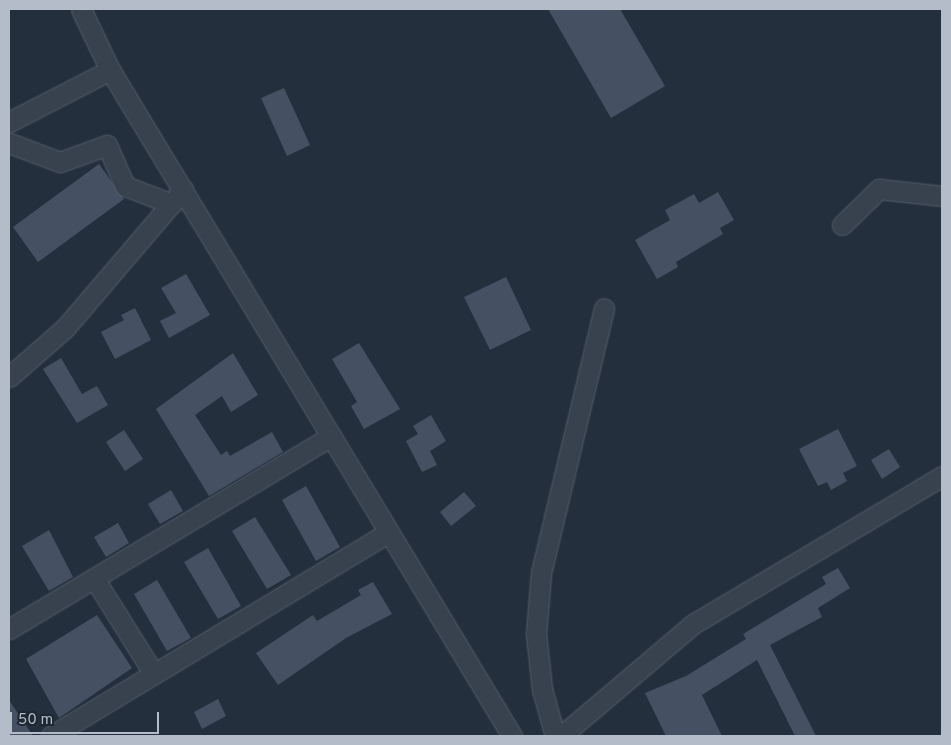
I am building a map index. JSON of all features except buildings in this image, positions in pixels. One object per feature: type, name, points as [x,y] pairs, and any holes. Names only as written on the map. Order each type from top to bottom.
[{"type":"street","points":[[81,9],[110,70],[178,197],[330,437],[387,534],[512,736]]},
{"type":"street","points":[[9,122],[110,70]]},
{"type":"street","points":[[9,143],[60,162],[107,145],[125,186],[178,197]]},
{"type":"street","points":[[842,225],[879,189],[940,194]]},
{"type":"street","points":[[9,377],[65,328],[178,197]]},
{"type":"street","points":[[555,736],[542,689],[536,634],[541,573],[604,308]]},
{"type":"street","points":[[9,629],[330,437]]},
{"type":"street","points":[[561,736],[692,624],[942,476]]},
{"type":"street","points":[[51,736],[387,534]]},
{"type":"street","points":[[94,578],[154,674]]}]
